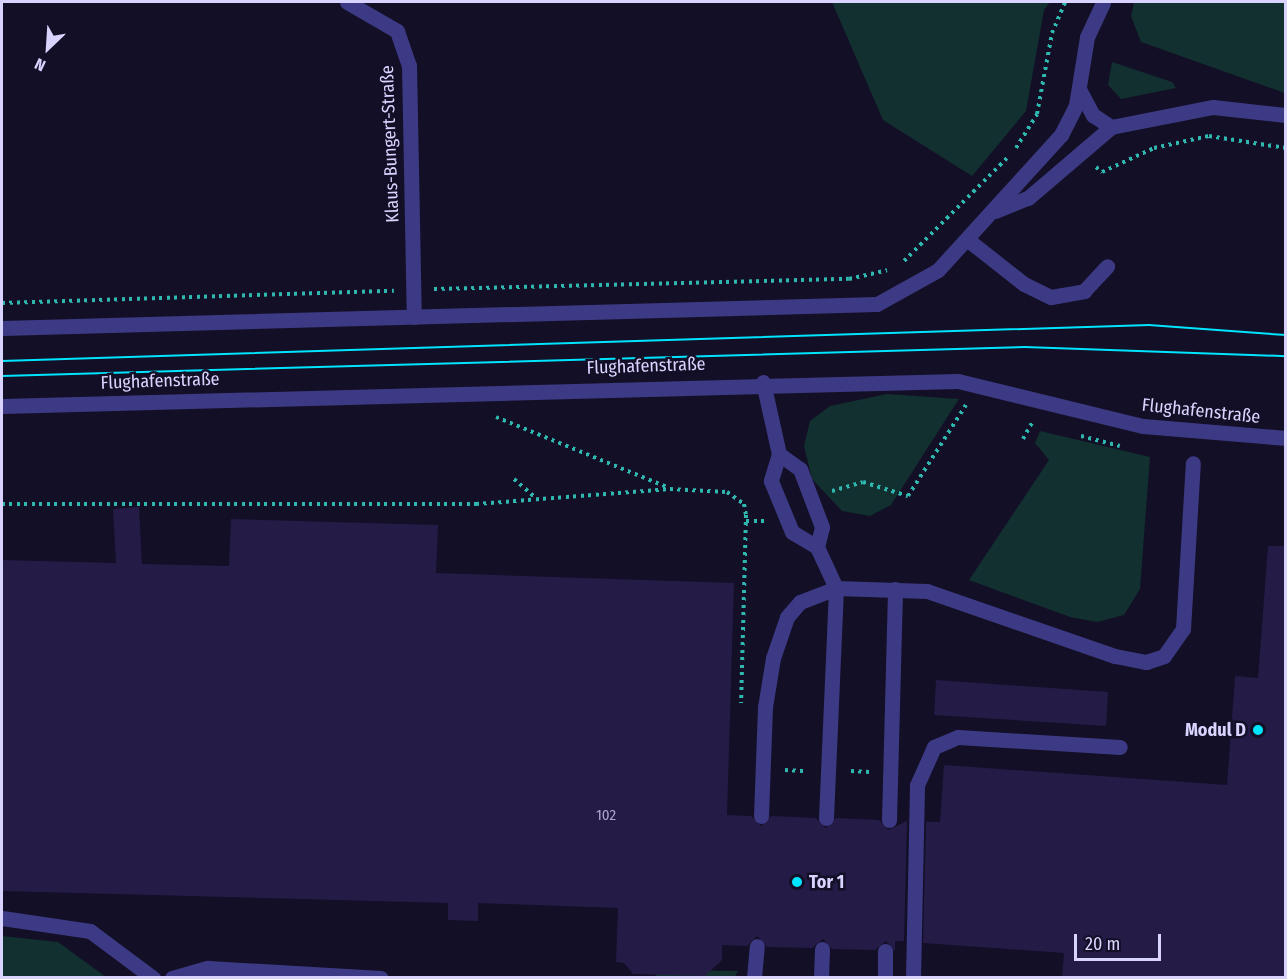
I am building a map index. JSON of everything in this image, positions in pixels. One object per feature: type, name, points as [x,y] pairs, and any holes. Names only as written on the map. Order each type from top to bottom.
[{"type":"street","name":"Klaus-Bungert-Straße","points":[[347,2],[379,16],[397,31],[405,47],[414,317]]},
{"type":"street","points":[[2,327],[877,304],[910,291],[968,240],[1061,135],[1079,89],[1087,37],[1103,2]]},
{"type":"street","points":[[1079,89],[1093,115],[1111,127]]},
{"type":"street","points":[[995,211],[1028,198],[1111,127],[1213,107],[1286,115]]},
{"type":"street","points":[[968,240],[1024,284],[1051,297],[1084,291],[1107,266]]},
{"type":"street","name":"Flughafenstraße","points":[[2,406],[763,382],[958,381],[1143,426],[1286,438]]},
{"type":"street","points":[[763,382],[779,454],[771,481],[792,532],[816,547],[836,588],[826,818]]},
{"type":"street","points":[[779,454],[800,470],[813,500],[822,526],[816,547]]},
{"type":"street","points":[[761,816],[765,707],[773,658],[787,617],[800,602],[836,588],[927,591],[1115,656],[1146,662],[1164,656],[1183,629],[1193,463]]},
{"type":"street","points":[[889,820],[895,589]]},
{"type":"street","points":[[913,978],[917,785],[934,747],[958,737],[1120,747]]},
{"type":"street","points":[[2,918],[90,931],[153,978]]},
{"type":"street","points":[[754,978],[757,946]]},
{"type":"street","points":[[821,978],[822,949]]},
{"type":"street","points":[[885,951],[885,978]]},
{"type":"street","points":[[172,978],[208,968],[381,978]]},
{"type":"path","points":[[2,303],[873,276],[916,251],[1016,148],[1043,93],[1052,33],[1065,2]]},
{"type":"path","points":[[1043,93],[1049,99]]},
{"type":"path","points":[[1093,165],[1102,172],[1154,148],[1209,136],[1286,148]]},
{"type":"path","points":[[813,500],[863,482],[908,496],[967,403],[976,405]]},
{"type":"path","points":[[488,412],[670,489]]},
{"type":"path","points":[[1024,417],[1045,424]]},
{"type":"path","points":[[1023,439],[1034,420]]},
{"type":"path","points":[[1077,435],[1128,447]]},
{"type":"path","points":[[514,479],[537,499]]},
{"type":"path","points":[[2,504],[476,504],[670,489],[727,492],[744,504],[746,522],[741,710]]},
{"type":"path","points":[[746,522],[784,514]]},
{"type":"green space","points":[[832,2],[1050,2],[1044,10],[1026,111],[972,176],[883,120]]},
{"type":"green space","points":[[1134,2],[1285,2],[1285,93],[1141,42],[1131,16]]},
{"type":"green space","points":[[1112,62],[1172,82],[1176,88],[1121,99],[1108,85]]},
{"type":"green space","points":[[887,394],[959,399],[891,505],[870,516],[842,511],[812,479],[804,446],[810,421],[830,406]]},
{"type":"green space","points":[[1040,431],[1150,457],[1140,589],[1124,615],[1097,622],[1070,617],[969,580],[1049,460],[1035,443]]},
{"type":"green space","points":[[2,936],[58,942],[106,977],[2,977]]},
{"type":"green space","points":[[656,970],[738,971],[735,977],[656,978]]},
{"type":"building","points":[[139,507],[142,564],[229,566],[231,519],[438,525],[436,573],[734,583],[727,815],[751,816],[761,826],[771,816],[816,818],[826,828],[836,818],[879,820],[888,830],[907,821],[904,941],[895,941],[895,951],[886,941],[875,950],[832,949],[823,939],[812,948],[767,947],[757,936],[747,946],[722,945],[722,960],[705,976],[633,974],[624,963],[616,962],[618,908],[478,903],[478,921],[448,920],[448,903],[2,891],[2,560],[116,563],[113,509]]},
{"type":"building","name":"Modul D","points":[[1268,546],[1286,546],[1286,978],[1062,978],[1064,953],[923,943],[926,822],[940,822],[944,765],[1227,785],[1235,676],[1258,678]]},
{"type":"building","points":[[936,680],[1108,692],[1106,726],[934,715]]},
{"type":"tram line","points":[[2,361],[1149,325],[1286,335]]},
{"type":"tram line","points":[[2,376],[1025,347],[1286,356]]},
{"type":"place","name":"Modul D","points":[[1258,730]]},
{"type":"place","name":"Tor 1","points":[[797,882]]}]
